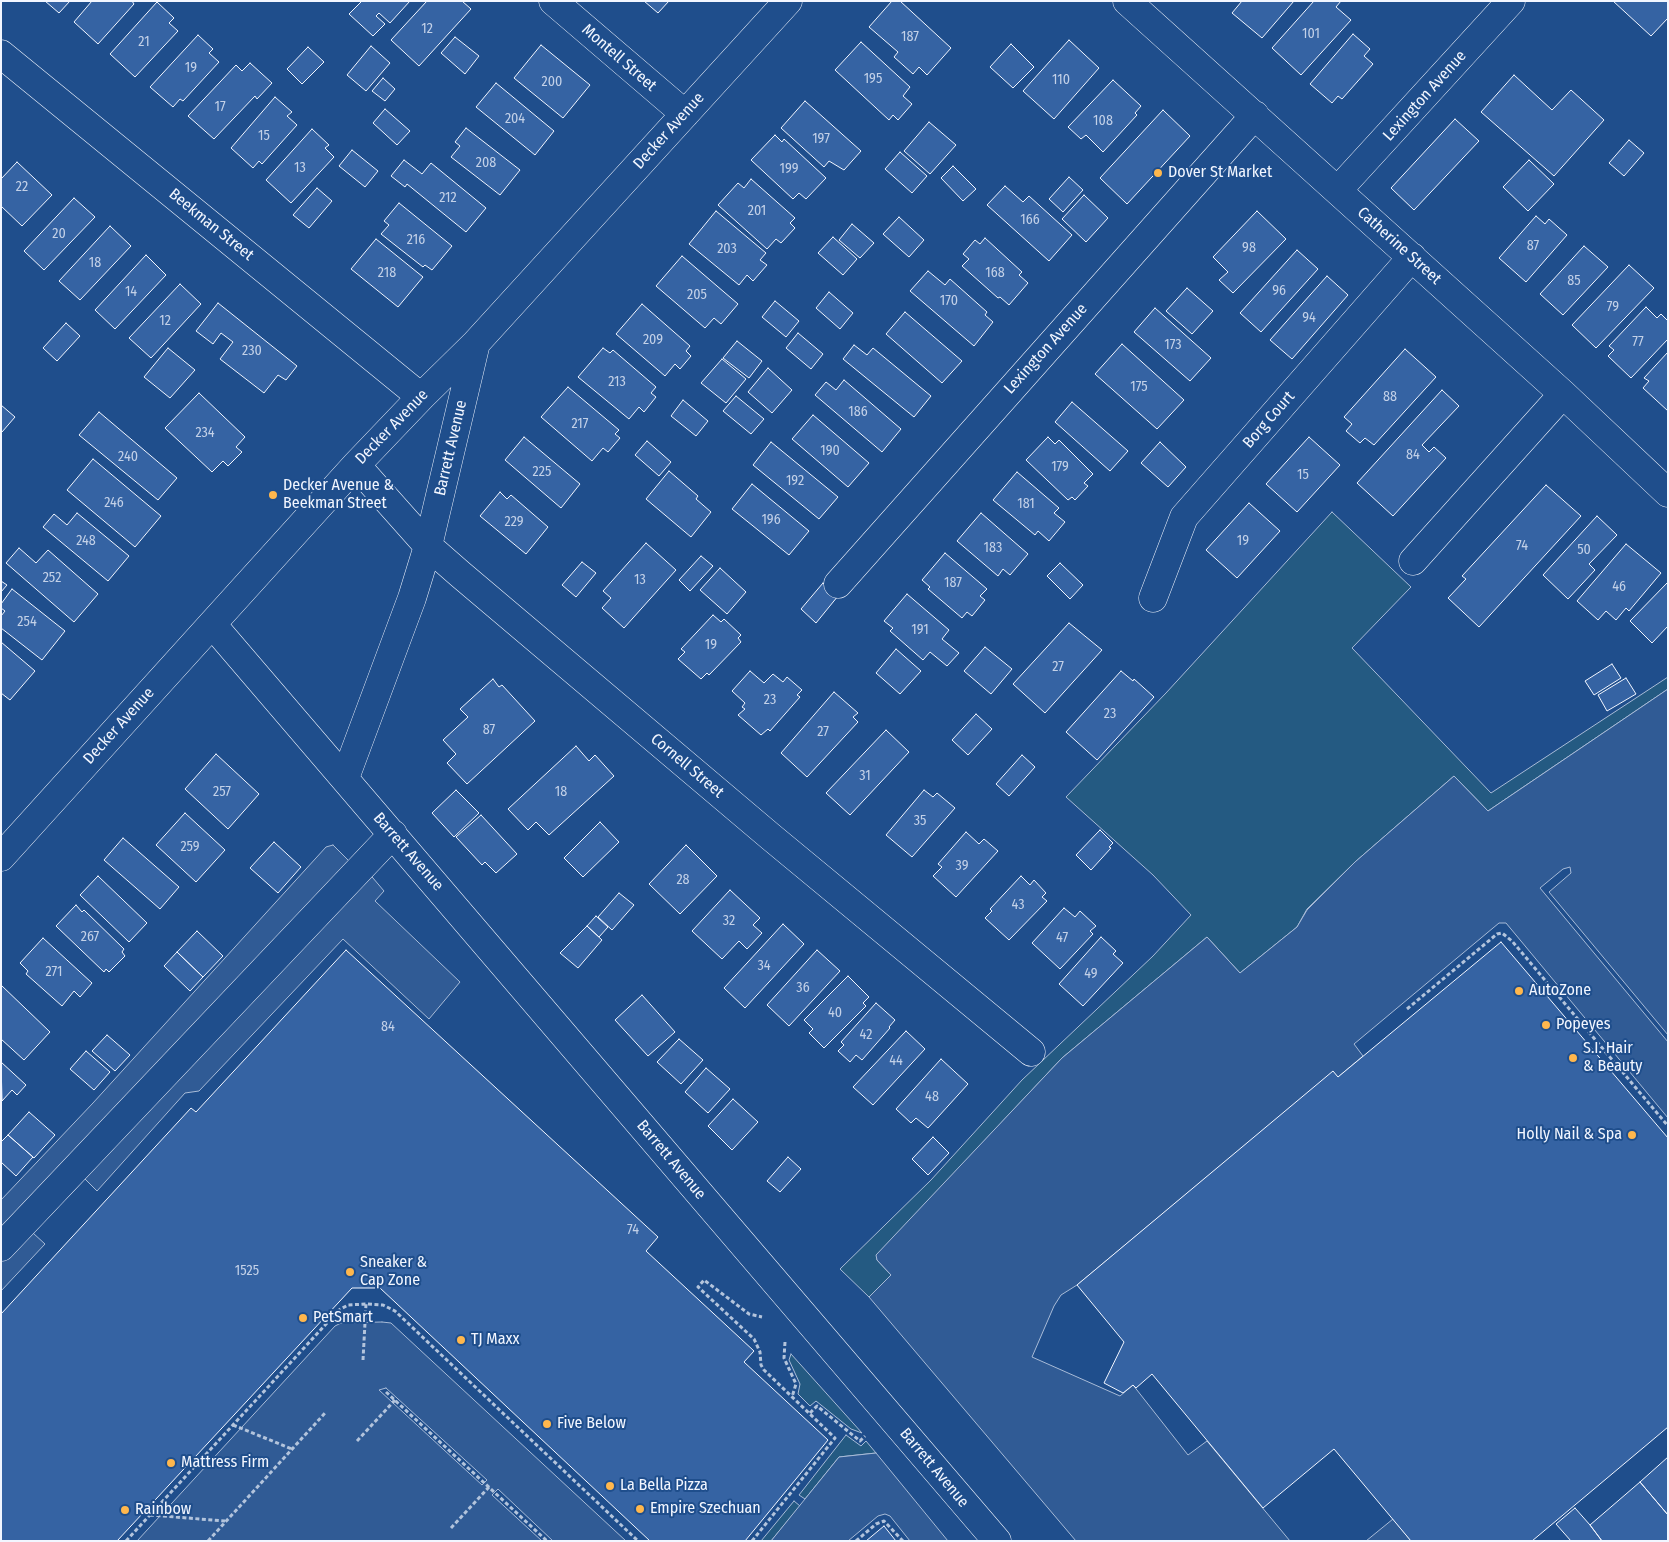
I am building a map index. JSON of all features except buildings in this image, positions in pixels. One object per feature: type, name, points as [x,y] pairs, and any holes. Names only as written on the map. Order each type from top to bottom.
[{"type":"street","name":"Montell Street","points":[[553,1],[685,114]]},
{"type":"street","name":"Decker Avenue","points":[[1,857],[356,465],[476,343],[788,1]]},
{"type":"street","name":"Catherine Street","points":[[1127,1],[1563,394],[1668,493]]},
{"type":"street","name":"Lexington Avenue","points":[[1338,190],[1511,1]]},
{"type":"street","name":"Beekman Street","points":[[1,54],[421,397]]},
{"type":"street","name":"Lexington Avenue","points":[[838,584],[1254,115]]},
{"type":"street","name":"Borg Court","points":[[1153,598],[1184,517],[1412,257]]},
{"type":"street","name":"Barrett Avenue","points":[[345,778],[412,598],[428,546],[476,343]]},
{"type":"street","points":[[1413,561],[1563,394]]},
{"type":"street","name":"Cornell Street","points":[[356,465],[428,546],[771,837],[1031,1052]]},
{"type":"street","name":"Barrett Avenue","points":[[212,624],[996,1541]]},
{"type":"street","points":[[1,1246],[393,834]]},
{"type":"path","points":[[1407,1009],[1497,934],[1502,933],[1512,941],[1668,1126]]},
{"type":"path","points":[[752,1541],[835,1438],[761,1365],[760,1352],[754,1339],[698,1287],[704,1280],[749,1314],[767,1318]]},
{"type":"path","points":[[363,1360],[366,1304]]},
{"type":"path","points":[[126,1541],[340,1310],[348,1305],[366,1304],[383,1305],[394,1311],[638,1541]]},
{"type":"path","points":[[785,1339],[784,1358],[796,1384],[792,1397]]},
{"type":"path","points":[[386,1392],[547,1541]]},
{"type":"path","points":[[357,1441],[396,1400]]},
{"type":"path","points":[[810,1413],[817,1406],[860,1441],[868,1434]]},
{"type":"path","points":[[208,1541],[326,1412]]},
{"type":"path","points":[[233,1425],[292,1449]]},
{"type":"path","points":[[450,1528],[489,1487]]},
{"type":"path","points":[[150,1515],[226,1521]]},
{"type":"path","points":[[856,1541],[876,1524],[884,1521],[888,1522],[903,1541]]},
{"type":"shaded area","points":[[1332,512],[1411,587],[1352,648],[1491,793],[1668,677],[1668,689],[1488,811],[1454,776],[1355,862],[1307,909],[1297,927],[1240,973],[1207,937],[1062,1058],[877,1255],[877,1260],[891,1275],[869,1297],[840,1269],[931,1180],[1022,1080],[1153,956],[1191,915],[1153,875],[1066,797],[1166,693]]},
{"type":"shaded area","points":[[1668,689],[1668,1035],[1549,892],[1571,873],[1570,867],[1563,869],[1540,888],[1668,1042],[1668,1118],[1506,923],[1499,923],[1354,1044],[1363,1056],[1338,1077],[1333,1072],[1077,1285],[1061,1295],[1054,1306],[1032,1357],[1120,1396],[1133,1385],[1188,1455],[1207,1441],[1290,1541],[1076,1541],[869,1297],[891,1275],[877,1260],[876,1255],[1062,1058],[1207,937],[1240,973],[1297,927],[1307,910],[1355,862],[1454,776],[1488,811]]},
{"type":"shaded area","points":[[333,845],[349,861],[356,858],[384,891],[375,901],[460,982],[429,1019],[343,939],[199,1091],[185,1093],[97,1191],[85,1179],[33,1233],[45,1244],[1,1291],[1,1200],[93,1103],[326,847]]},
{"type":"shaded area","points":[[341,1323],[391,1323],[626,1541],[553,1541],[498,1489],[492,1495],[542,1541],[137,1541],[335,1326]],"holes":[[[386,1388],[487,1480],[482,1485],[379,1390]]]},
{"type":"shaded area","points":[[791,1354],[862,1433],[851,1429],[816,1401],[810,1406],[798,1394],[800,1384],[789,1360]]},
{"type":"shaded area","points":[[846,1435],[861,1446],[866,1441],[876,1453],[839,1457],[805,1499],[799,1495]]},
{"type":"shaded area","points":[[876,1453],[948,1541],[910,1541],[890,1516],[885,1514],[878,1516],[848,1541],[771,1541],[839,1457]]},
{"type":"shaded area","points":[[794,1501],[800,1506],[771,1541],[761,1541]]},
{"type":"shaded area","points":[[1393,1519],[1411,1541],[1366,1541]]},
{"type":"place","name":"Dover St Market","points":[[1158,173]]},
{"type":"place","name":"Decker Avenue & Beekman Street","points":[[273,495]]},
{"type":"place","name":"AutoZone","points":[[1519,991]]},
{"type":"place","name":"Popeyes","points":[[1546,1025]]},
{"type":"place","name":"S.I. Hair & Beauty","points":[[1573,1058]]},
{"type":"place","name":"Holly Nail & Spa","points":[[1632,1135]]},
{"type":"place","name":"Sneaker & Cap Zone","points":[[350,1272]]},
{"type":"place","name":"PetSmart","points":[[303,1318]]},
{"type":"place","name":"TJ Maxx","points":[[461,1340]]},
{"type":"place","name":"Five Below","points":[[547,1424]]},
{"type":"place","name":"Mattress Firm","points":[[171,1463]]},
{"type":"place","name":"La Bella Pizza","points":[[610,1486]]},
{"type":"place","name":"Empire Szechuan","points":[[640,1509]]},
{"type":"place","name":"Rainbow","points":[[125,1510]]}]
